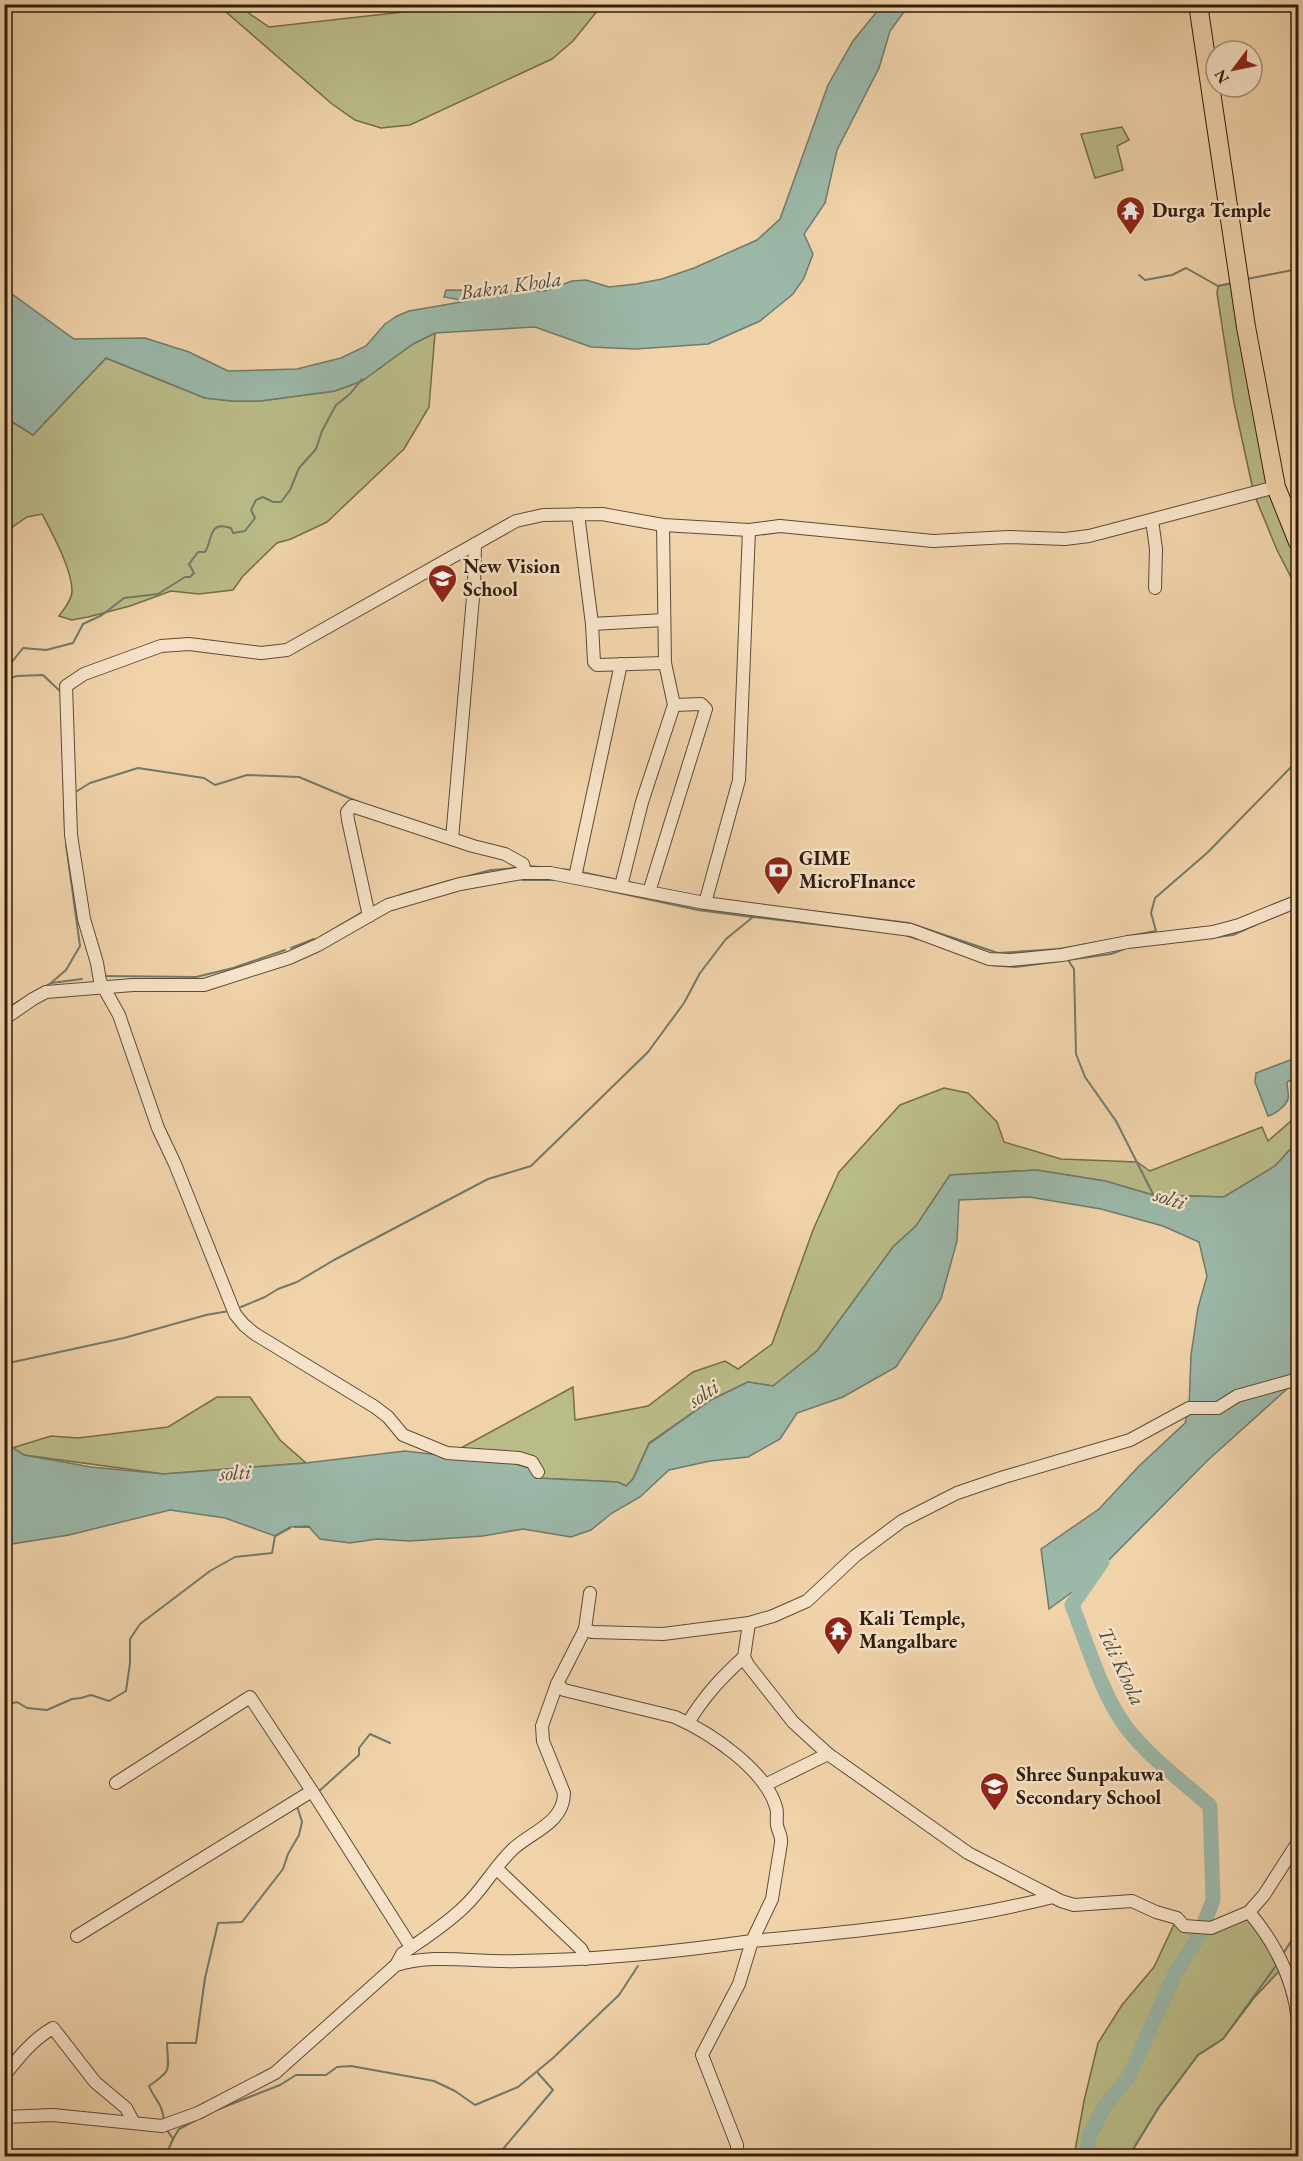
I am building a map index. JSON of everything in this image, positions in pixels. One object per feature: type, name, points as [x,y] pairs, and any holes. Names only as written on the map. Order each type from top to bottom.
[{"type":"highway","points":[[1198,4],[1246,327],[1276,487],[1299,542]]},
{"type":"street","points":[[538,1472],[532,1462],[519,1458],[447,1453],[403,1434],[388,1417],[375,1407],[255,1334],[235,1314],[175,1164],[158,1128],[119,1015],[103,987],[84,919],[71,835],[66,686],[84,674],[161,646],[189,644],[261,653],[287,650],[516,521],[529,516],[602,514],[663,525],[749,530],[780,525],[933,541],[1008,537],[1065,540],[1089,536],[1276,487]]},
{"type":"street","points":[[578,514],[592,624],[594,662],[597,665],[665,663]]},
{"type":"street","points":[[1152,520],[1156,549],[1155,588]]},
{"type":"street","points":[[621,886],[642,802],[674,705],[665,663],[663,525]]},
{"type":"street","points":[[705,903],[739,780],[749,530]]},
{"type":"street","points":[[452,838],[470,644],[475,544]]},
{"type":"street","points":[[592,624],[664,621]]},
{"type":"street","points":[[575,877],[621,664]]},
{"type":"street","points":[[649,892],[706,709],[700,704],[674,705]]},
{"type":"street","points":[[369,916],[348,820],[348,809],[352,806],[472,846],[506,854],[523,864],[525,873]]},
{"type":"street","points":[[4,1019],[46,992],[133,985],[204,985],[289,958],[318,945],[388,904],[460,884],[525,873],[550,873],[705,903],[911,930],[989,958],[1010,960],[1062,955],[1128,942],[1213,932],[1239,925],[1299,901]]},
{"type":"street","points":[[585,1629],[592,1632],[663,1634],[749,1623],[773,1616],[807,1601],[855,1556],[902,1521],[957,1493],[1124,1442],[1189,1408],[1218,1408],[1237,1396],[1299,1379]]},
{"type":"street","points":[[4,2117],[53,2115],[162,2126],[198,2113],[275,2073],[396,1965],[402,1954],[465,1906],[512,1851],[553,1820],[564,1801],[562,1786],[545,1748],[542,1726],[557,1683],[585,1629],[590,1593]]},
{"type":"street","points":[[749,1623],[744,1657],[748,1665],[794,1722],[828,1754],[968,1853],[1060,1901],[1074,1905],[1132,1901],[1156,1912],[1177,1918],[1184,1926],[1211,1928],[1250,1912],[1299,1842]]},
{"type":"street","points":[[688,1723],[714,1685],[744,1657]]},
{"type":"street","points":[[557,1683],[564,1690],[675,1717],[719,1740],[765,1785],[777,1809],[776,1824],[782,1836],[782,1843],[774,1892],[752,1941],[739,1984],[702,2055],[738,2145],[737,2157]]},
{"type":"street","points":[[116,1783],[250,1696],[411,1947]]},
{"type":"street","points":[[765,1785],[828,1754]]},
{"type":"street","points":[[77,1936],[312,1791]]},
{"type":"street","points":[[497,1869],[581,1949],[586,1959]]},
{"type":"street","points":[[396,1965],[414,1959],[516,1962],[694,1950],[752,1941],[846,1933],[1024,1904],[1053,1897]]},
{"type":"street","points":[[1250,1912],[1264,1929],[1284,1966],[1296,2001],[1299,2020]]},
{"type":"street","points":[[4,2076],[29,2047],[53,2028],[95,2082],[126,2108],[134,2123]]},
{"type":"green space","points":[[218,5],[237,5],[269,27],[439,8],[443,5],[602,5],[573,41],[552,59],[410,125],[381,128],[355,120],[332,104]]},
{"type":"green space","points":[[1122,127],[1129,140],[1117,146],[1123,170],[1095,178],[1081,134]]},
{"type":"green space","points":[[1233,283],[1246,327],[1298,542],[1298,591],[1277,550],[1254,494],[1234,403],[1217,293],[1218,286]]},
{"type":"green space","points":[[435,333],[429,407],[404,449],[327,522],[277,543],[243,576],[233,590],[199,594],[171,591],[130,606],[72,620],[59,616],[71,598],[71,582],[61,551],[42,514],[27,517],[5,532],[4,417],[33,435],[106,358],[205,398],[260,401],[335,391],[361,381],[413,344]]},
{"type":"green space","points":[[944,1088],[968,1093],[997,1122],[1004,1142],[1061,1159],[1137,1162],[1150,1171],[1262,1127],[1268,1141],[1298,1115],[1298,1141],[1275,1166],[1224,1197],[1153,1195],[1105,1181],[1036,1170],[950,1175],[916,1226],[893,1247],[817,1351],[773,1386],[748,1382],[711,1400],[649,1443],[633,1479],[626,1486],[618,1482],[536,1478],[448,1455],[573,1387],[575,1420],[648,1406],[693,1372],[725,1361],[738,1369],[772,1344],[813,1230],[839,1172],[900,1105]]},
{"type":"green space","points":[[217,1397],[250,1397],[280,1440],[306,1463],[164,1474],[24,1455],[12,1448],[51,1436],[78,1438],[168,1427]]},
{"type":"green space","points":[[1249,1912],[1284,1966],[1254,1998],[1223,2039],[1198,2055],[1159,2107],[1129,2156],[1074,2156],[1098,2043],[1122,2005],[1154,1967],[1177,1918],[1184,1926],[1200,1934],[1202,1927]]},
{"type":"water","points":[[883,4],[909,5],[890,31],[879,68],[837,150],[825,203],[804,234],[813,254],[804,278],[793,294],[760,321],[708,344],[636,349],[591,347],[535,327],[435,333],[413,344],[362,381],[335,391],[260,401],[205,398],[106,358],[33,435],[5,417],[5,289],[74,339],[145,338],[189,352],[228,371],[297,369],[341,358],[366,346],[385,324],[409,311],[467,301],[444,297],[446,290],[545,291],[572,281],[586,280],[609,287],[636,284],[662,279],[694,268],[757,240],[780,219],[828,85],[853,41]]},
{"type":"water","points":[[1298,1057],[1298,1077],[1287,1082],[1287,1102],[1268,1116],[1255,1082],[1256,1073]]},
{"type":"water","name":"solti","points":[[1298,1141],[1298,1231],[1294,1234],[1293,1297],[1298,1311],[1298,1379],[1208,1460],[1090,1579],[1049,1609],[1041,1549],[1099,1509],[1139,1466],[1185,1423],[1189,1408],[1191,1355],[1198,1308],[1207,1276],[1199,1242],[1163,1226],[1101,1209],[1029,1197],[959,1200],[957,1241],[941,1299],[896,1367],[843,1397],[797,1413],[780,1439],[748,1457],[710,1461],[669,1470],[640,1497],[612,1513],[591,1530],[571,1537],[523,1529],[483,1536],[410,1541],[377,1539],[350,1543],[320,1539],[308,1526],[290,1527],[275,1536],[225,1518],[170,1510],[69,1535],[5,1545],[5,1443],[24,1455],[91,1467],[164,1474],[306,1463],[405,1451],[516,1464],[529,1468],[536,1478],[618,1482],[626,1486],[633,1479],[649,1444],[711,1400],[748,1382],[773,1386],[817,1351],[893,1247],[916,1226],[950,1175],[1036,1170],[1105,1181],[1153,1195],[1224,1197],[1275,1166]]},
{"type":"waterway","points":[[1139,275],[1145,280],[1172,275],[1186,268],[1218,286],[1232,283]]},
{"type":"waterway","points":[[1247,279],[1298,269]]},
{"type":"waterway","points":[[4,672],[23,648],[46,650],[73,643],[83,624],[102,615],[124,598],[158,594],[185,577],[190,577],[194,573],[189,564],[198,552],[205,552],[215,529],[224,526],[231,528],[233,533],[245,531],[255,518],[251,510],[256,500],[263,497],[273,502],[281,502],[290,490],[299,468],[316,449],[322,431],[336,405],[350,394],[362,379]]},
{"type":"waterway","points":[[4,680],[17,676],[43,675],[61,692]]},
{"type":"waterway","points":[[63,760],[65,830]]},
{"type":"waterway","points":[[795,909],[909,923],[998,953],[1059,949],[1156,931],[1151,913],[1155,898],[1207,853],[1298,760]]},
{"type":"waterway","points":[[74,793],[90,783],[138,768],[204,778],[215,785],[247,775],[299,777],[361,803]]},
{"type":"waterway","points":[[51,983],[66,970],[80,946],[66,844]]},
{"type":"waterway","points":[[529,866],[571,870]]},
{"type":"waterway","points":[[461,878],[491,870],[517,868]]},
{"type":"waterway","points":[[581,872],[619,880]]},
{"type":"waterway","points":[[400,895],[452,880]]},
{"type":"waterway","points":[[522,880],[555,880]]},
{"type":"waterway","points":[[626,881],[641,885]]},
{"type":"waterway","points":[[596,888],[698,910],[752,917]]},
{"type":"waterway","points":[[320,937],[364,911]]},
{"type":"waterway","points":[[241,1307],[297,1282],[334,1260],[488,1179],[531,1166],[648,1052],[684,1003],[700,973],[726,939],[753,917],[891,933]]},
{"type":"waterway","points":[[1183,941],[1233,935],[1255,925]]},
{"type":"waterway","points":[[905,935],[917,939]]},
{"type":"waterway","points":[[291,948],[314,939]]},
{"type":"waterway","points":[[1068,960],[1111,954],[1124,949]]},
{"type":"waterway","points":[[103,976],[196,977],[233,968],[285,950]]},
{"type":"waterway","name":"solti","points":[[990,965],[1015,967],[1068,960],[1074,969],[1076,1054],[1085,1077],[1116,1121],[1154,1196]]},
{"type":"waterway","points":[[46,986],[51,983],[82,979]]},
{"type":"waterway","points":[[4,1010],[27,996]]},
{"type":"waterway","points":[[4,1364],[124,1338],[206,1315],[229,1311]]},
{"type":"waterway","points":[[295,1527],[310,1527]]},
{"type":"waterway","points":[[4,1705],[17,1702],[27,1708],[47,1710],[72,1699],[91,1695],[109,1701],[126,1691],[130,1663],[130,1639],[140,1624],[210,1571],[235,1557],[272,1553],[275,1536],[290,1528]]},
{"type":"waterway","name":"Teli Khola","points":[[1088,2156],[1089,2136],[1104,2107],[1128,2078],[1175,1974],[1200,1934],[1213,1900],[1210,1806],[1148,1751],[1120,1718],[1096,1670],[1072,1605],[1102,1562]]},
{"type":"waterway","points":[[317,1793],[359,1755],[359,1748],[370,1734],[390,1743]]},
{"type":"waterway","points":[[164,2120],[160,2104],[149,2086],[166,2072],[167,2043],[196,2043],[205,1978],[218,1923],[242,1922],[283,1869],[288,1854],[299,1835],[302,1822],[297,1806]]},
{"type":"waterway","points":[[1283,1954],[1298,1930]]},
{"type":"waterway","points":[[219,2109],[280,2085],[296,2075],[326,2075],[337,2067],[351,2066],[434,2081],[455,2091],[475,2105],[518,2087],[553,2058],[619,1995],[638,1966]]},
{"type":"waterway","points":[[1129,2156],[1159,2107],[1198,2055],[1223,2039],[1275,1967]]},
{"type":"waterway","points":[[497,2156],[553,2090],[537,2072]]},
{"type":"waterway","points":[[173,2139],[179,2129],[198,2119]]},
{"type":"waterway","points":[[160,2156],[169,2148],[173,2139],[167,2130]]},
{"type":"place","name":"Durga Temple","points":[[1131,236]]},
{"type":"place","name":"New Vision School","points":[[442,604]]},
{"type":"place","name":"GIME MicroFInance","points":[[778,896]]},
{"type":"place","name":"Kali Temple, Mangalbare","points":[[838,1656]]},
{"type":"place","name":"Shree Sunpakuwa Secondary School","points":[[995,1812]]},
{"type":"water label","name":"Bakra Khola","points":[[511,285]]}]
